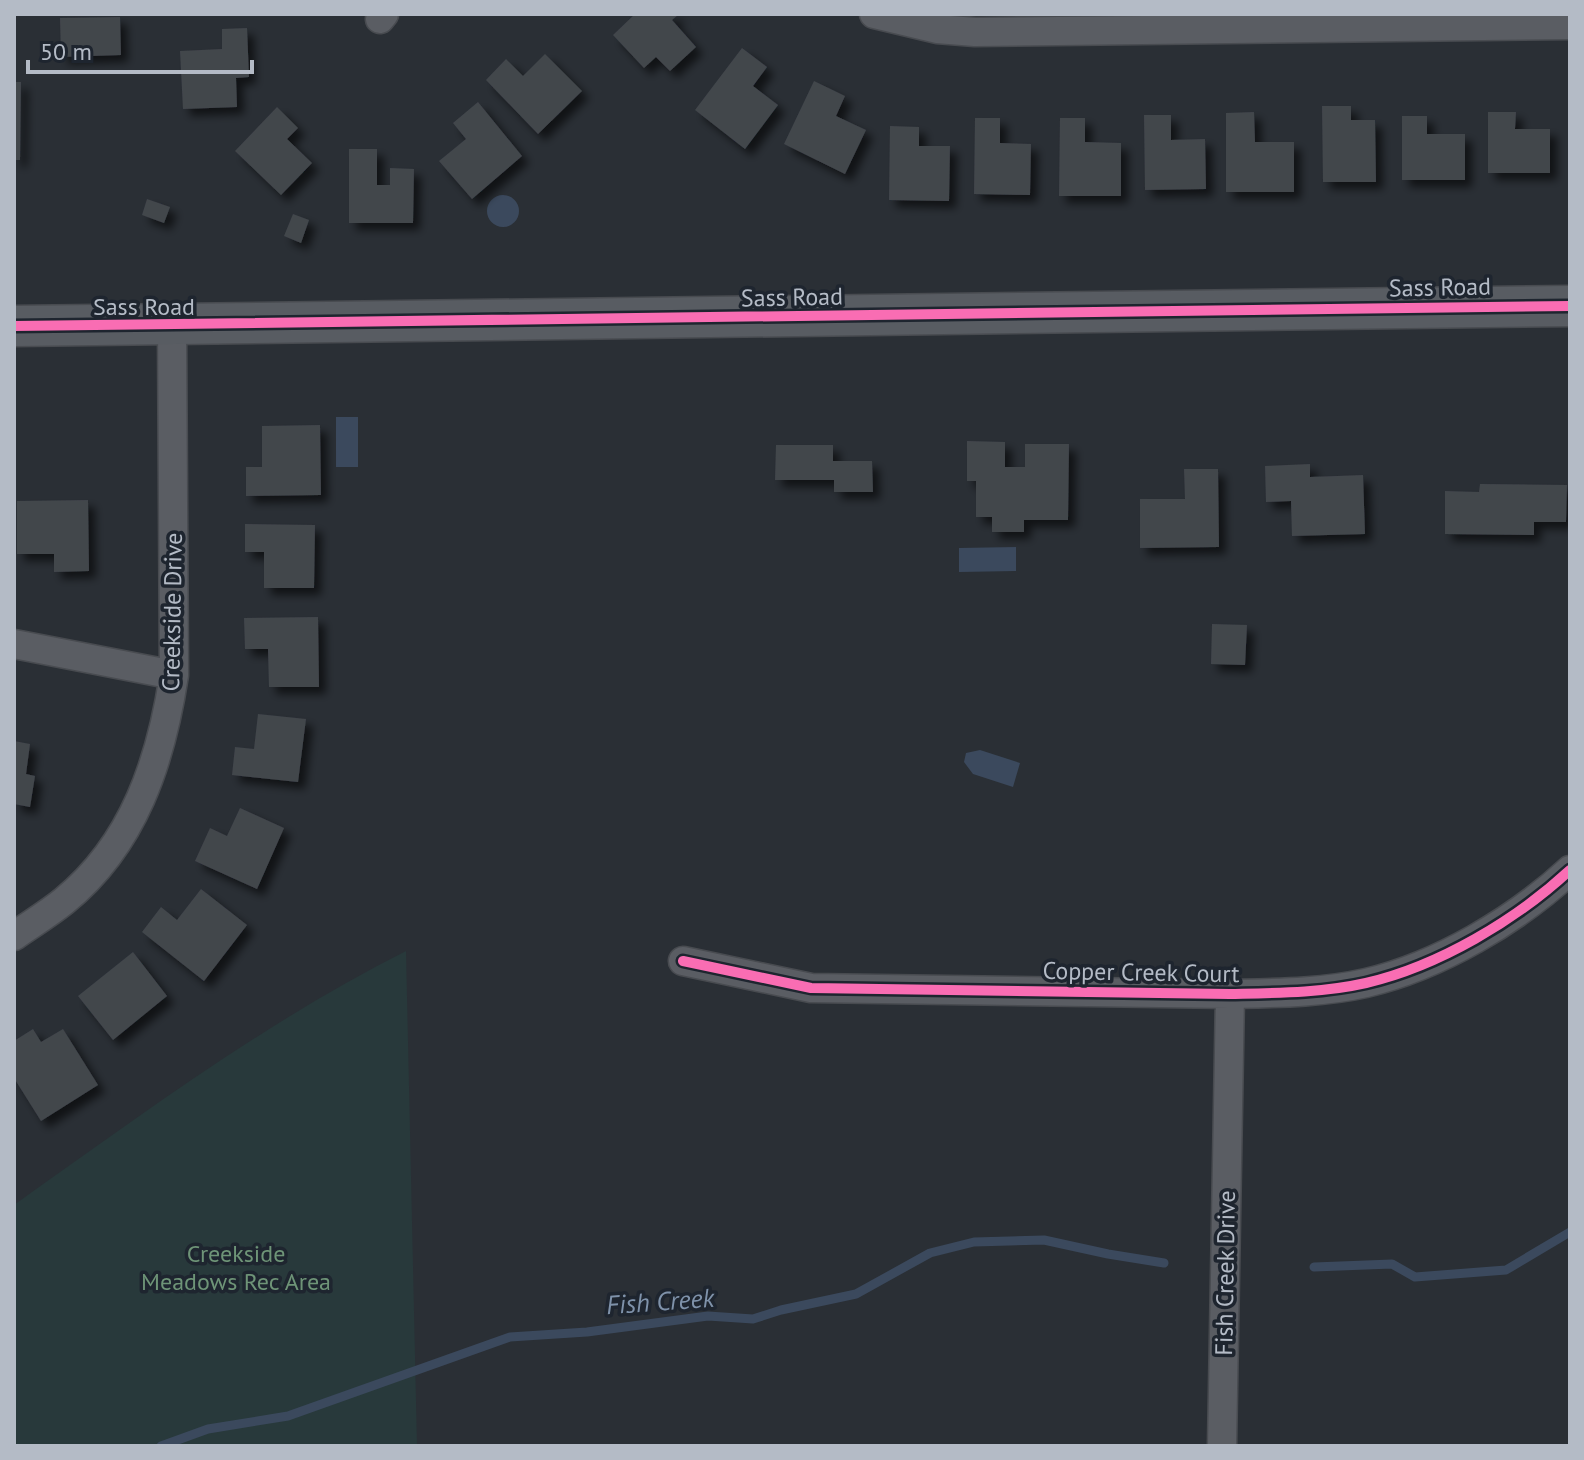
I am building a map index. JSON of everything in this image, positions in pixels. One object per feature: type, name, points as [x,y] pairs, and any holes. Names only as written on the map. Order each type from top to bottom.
[{"type":"street","points":[[874,14],[937,29],[975,32],[1207,22],[1570,25]]},
{"type":"street","name":"Sass Road","points":[[14,326],[1570,306]]},
{"type":"street","name":"Creekside Drive","points":[[14,936],[65,900],[97,868],[124,833],[146,791],[169,712],[174,675],[172,326]]},
{"type":"street","points":[[14,644],[174,675]]},
{"type":"street","name":"Copper Creek Court","points":[[683,961],[811,988],[1230,994],[1298,992],[1353,984],[1408,968],[1450,951],[1503,923],[1570,870]]},
{"type":"street","name":"Fish Creek Drive","points":[[1222,1446],[1230,994]]},
{"type":"green space","name":"Creekside Meadows Rec Area","points":[[406,951],[417,1446],[14,1446],[14,1205],[254,1038]]},
{"type":"water","points":[[503,195],[515,199],[519,211],[515,223],[503,227],[491,223],[487,211],[491,199]]},
{"type":"water","points":[[336,417],[358,417],[358,467],[336,467]]},
{"type":"water","points":[[1016,547],[1016,571],[959,572],[959,548]]},
{"type":"water","points":[[980,750],[1020,763],[1013,787],[973,774],[964,762],[966,753]]},
{"type":"building","points":[[635,14],[679,14],[672,20],[696,47],[670,71],[656,57],[644,68],[613,35]]},
{"type":"building","points":[[120,17],[121,55],[61,57],[60,18]]},
{"type":"building","points":[[247,28],[249,77],[236,78],[237,107],[183,109],[180,51],[222,49],[222,29]]},
{"type":"building","points":[[742,48],[767,67],[753,86],[778,105],[745,149],[695,110]]},
{"type":"building","points":[[545,54],[582,91],[538,134],[486,80],[506,59],[523,76]]},
{"type":"building","points":[[814,81],[845,96],[836,116],[866,130],[845,174],[784,144]]},
{"type":"building","points":[[14,82],[21,82],[20,160],[14,160]]},
{"type":"building","points":[[478,102],[522,156],[472,199],[439,161],[466,139],[453,123]]},
{"type":"building","points":[[1322,106],[1351,106],[1351,120],[1375,120],[1376,182],[1323,182]]},
{"type":"building","points":[[277,107],[298,128],[287,139],[312,163],[281,195],[235,151]]},
{"type":"building","points":[[1254,112],[1255,142],[1294,142],[1294,192],[1226,192],[1226,113]]},
{"type":"building","points":[[1488,112],[1516,112],[1515,129],[1550,129],[1550,173],[1488,173]]},
{"type":"building","points":[[1144,115],[1171,115],[1171,140],[1205,139],[1206,189],[1145,190]]},
{"type":"building","points":[[1402,116],[1427,116],[1427,134],[1465,134],[1465,180],[1402,180]]},
{"type":"building","points":[[975,118],[1000,118],[1000,143],[1031,144],[1030,195],[974,194]]},
{"type":"building","points":[[1060,118],[1085,118],[1085,142],[1121,143],[1121,196],[1059,196]]},
{"type":"building","points":[[890,126],[919,127],[919,146],[950,146],[949,201],[889,200]]},
{"type":"building","points":[[349,149],[377,149],[377,185],[390,185],[390,168],[414,169],[413,223],[349,223]]},
{"type":"building","points":[[147,199],[170,207],[164,223],[142,215]]},
{"type":"building","points":[[293,214],[309,220],[301,243],[284,236]]},
{"type":"building","points":[[320,425],[321,495],[246,496],[246,467],[262,467],[262,426]]},
{"type":"building","points":[[967,441],[1005,442],[1005,467],[1025,467],[1025,444],[1069,444],[1068,520],[1024,520],[1024,532],[992,532],[992,517],[976,517],[976,481],[967,481]]},
{"type":"building","points":[[776,445],[833,445],[833,461],[872,461],[873,492],[834,492],[834,480],[775,480]]},
{"type":"building","points":[[1310,464],[1310,477],[1363,475],[1365,534],[1292,536],[1291,501],[1266,502],[1265,466]]},
{"type":"building","points":[[1184,469],[1218,469],[1219,547],[1140,548],[1140,499],[1185,499]]},
{"type":"building","points":[[1480,484],[1567,485],[1566,522],[1534,522],[1534,535],[1445,534],[1445,491],[1479,492]]},
{"type":"building","points":[[88,500],[89,571],[54,572],[54,554],[17,554],[17,501]]},
{"type":"building","points":[[245,524],[315,525],[314,588],[264,588],[264,552],[245,552]]},
{"type":"building","points":[[318,617],[319,687],[269,687],[268,649],[245,649],[244,618]]},
{"type":"building","points":[[1212,624],[1247,625],[1245,665],[1211,664]]},
{"type":"building","points":[[258,714],[306,719],[298,782],[232,775],[235,747],[254,749]]},
{"type":"building","points":[[14,741],[30,744],[26,774],[35,776],[30,807],[14,804]]},
{"type":"building","points":[[240,808],[284,828],[257,889],[195,861],[210,828],[227,836]]},
{"type":"building","points":[[201,889],[247,925],[204,981],[142,932],[161,907],[177,920]]},
{"type":"building","points":[[133,952],[167,996],[113,1040],[78,996]]},
{"type":"building","points":[[33,1029],[41,1042],[63,1029],[98,1085],[41,1121],[14,1078],[14,1041]]},
{"type":"waterway","name":"Fish Creek","points":[[1314,1267],[1392,1264],[1415,1277],[1506,1270],[1570,1232]]},
{"type":"waterway","name":"Fish Creek","points":[[161,1446],[208,1429],[288,1416],[510,1337],[587,1332],[708,1316],[753,1319],[856,1294],[930,1253],[974,1242],[1044,1240],[1164,1263]]},
{"type":"cycle path","points":[[14,326],[1570,306]]},
{"type":"cycle path","points":[[683,961],[811,988],[1230,994],[1315,991],[1366,983],[1448,953],[1526,906],[1570,870]]}]
